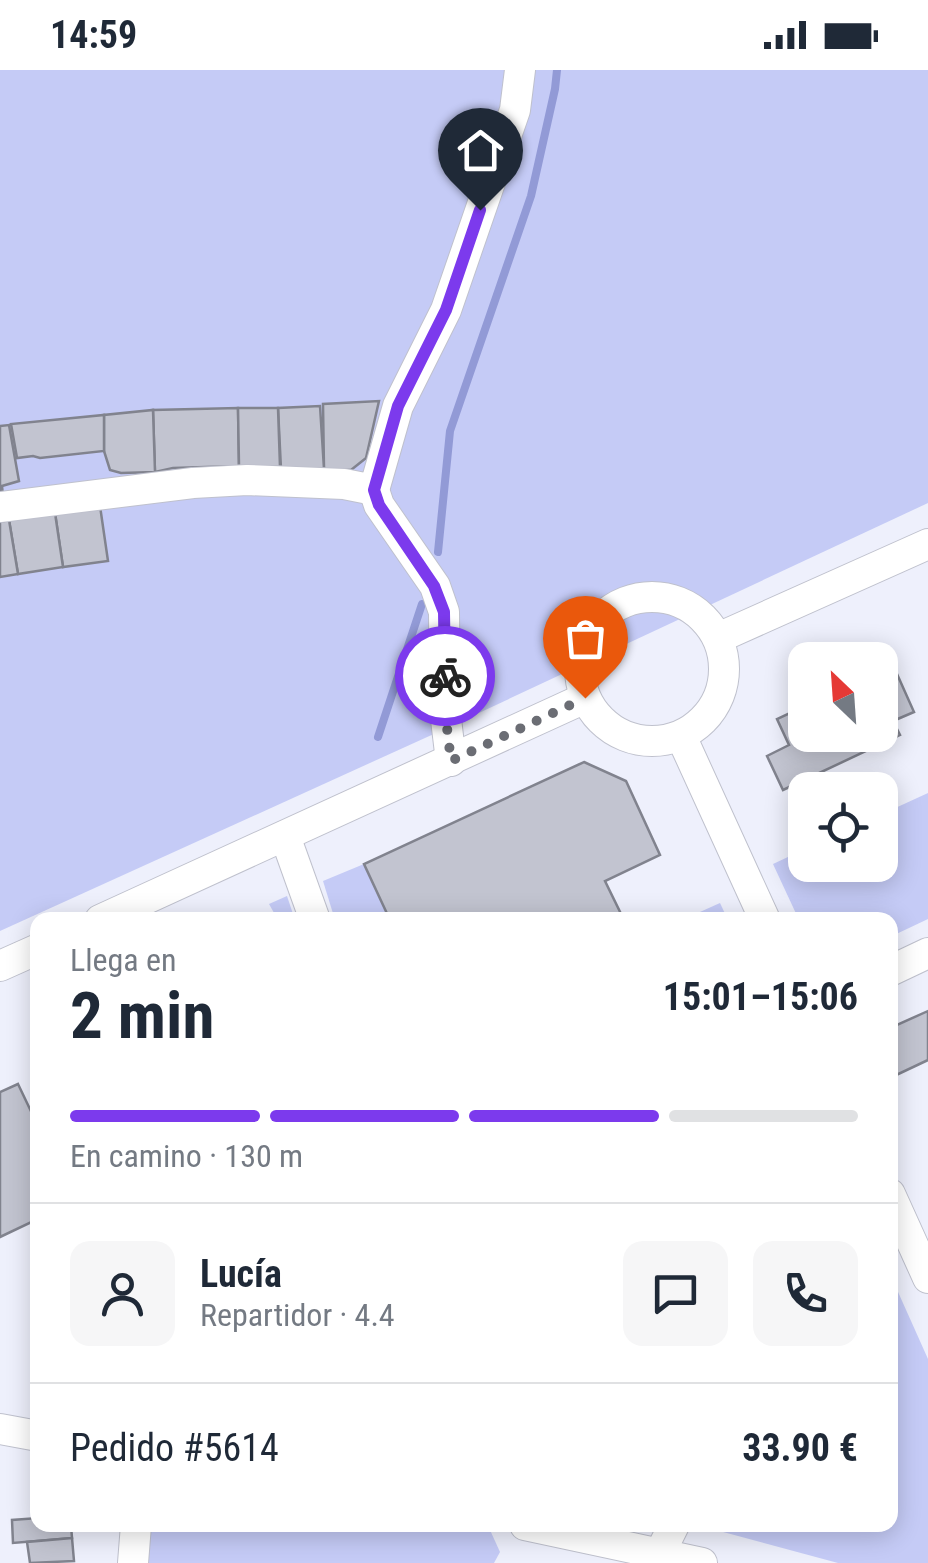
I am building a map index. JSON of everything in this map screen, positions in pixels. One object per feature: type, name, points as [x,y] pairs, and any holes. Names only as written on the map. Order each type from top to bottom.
[{"type":"street","points":[[451,761],[445,711],[444,612],[434,586],[379,505],[374,490],[398,406],[446,310],[515,110],[520,70]]},
{"type":"street","points":[[0,508],[246,480],[344,484],[374,490]]},
{"type":"street","points":[[718,638],[928,544]]},
{"type":"street","points":[[658,596],[683,603],[703,617],[718,638],[725,666],[720,695],[705,720],[681,736],[663,742],[625,737],[608,728],[585,698],[580,662],[593,626],[611,610],[634,599],[658,596]]},
{"type":"street","points":[[118,912],[585,698]]},
{"type":"street","points":[[681,736],[761,912]]},
{"type":"street","points":[[285,836],[312,912]]},
{"type":"street","points":[[0,966],[30,953]]},
{"type":"street","points":[[898,967],[928,953]]},
{"type":"street","points":[[898,1212],[928,1278]]},
{"type":"street","points":[[0,1429],[30,1435]]},
{"type":"street","points":[[133,1563],[135,1532]]},
{"type":"street","points":[[558,1532],[702,1563]]},
{"type":"street","points":[[660,1553],[670,1532]]},
{"type":"street","points":[[600,1563],[660,1553]]},
{"type":"shaded area","points":[[0,70],[928,70],[928,503],[436,733],[42,912],[30,912],[30,917],[0,931]]},
{"type":"shaded area","points":[[928,793],[928,919],[898,933],[898,912],[795,912],[773,864],[788,857],[788,882],[898,882],[898,807]]},
{"type":"shaded area","points":[[364,864],[385,912],[333,912],[323,881]]},
{"type":"shaded area","points":[[287,896],[292,912],[274,912],[269,904]]},
{"type":"shaded area","points":[[720,903],[724,912],[700,912]]},
{"type":"shaded area","points":[[898,1292],[928,1359],[928,1563],[838,1563],[723,1532],[898,1532]]},
{"type":"shaded area","points":[[145,1532],[491,1532],[500,1552],[494,1563],[143,1563]]},
{"type":"building","points":[[379,401],[366,458],[351,470],[324,469],[323,404]]},
{"type":"building","points":[[320,406],[324,469],[281,469],[278,408]]},
{"type":"building","points":[[238,408],[239,466],[155,472],[153,410]]},
{"type":"building","points":[[238,408],[278,408],[280,467],[239,466]]},
{"type":"building","points":[[153,410],[155,472],[110,470],[104,451],[104,415]]},
{"type":"building","points":[[104,415],[104,451],[17,458],[11,424]]},
{"type":"building","points":[[9,425],[19,481],[2,486],[0,496],[0,426]]},
{"type":"building","points":[[100,506],[108,561],[63,567],[55,513]]},
{"type":"building","points":[[55,513],[63,567],[18,574],[9,520]]},
{"type":"building","points":[[9,520],[18,574],[0,577],[0,522]]},
{"type":"building","points":[[898,676],[914,712],[898,719]]},
{"type":"building","points":[[788,714],[788,743],[777,719]]},
{"type":"building","points":[[788,746],[788,752],[864,752],[821,772],[788,772],[788,788],[783,790],[767,756]]},
{"type":"building","points":[[584,762],[626,781],[660,855],[605,881],[620,912],[386,912],[364,864]]},
{"type":"building","points":[[928,1011],[928,1060],[898,1074],[898,1024]]},
{"type":"building","points":[[18,1084],[30,1109],[30,1223],[0,1237],[0,1092]]},
{"type":"building","points":[[30,1519],[30,1532],[72,1532],[72,1538],[13,1543],[12,1520]]},
{"type":"building","points":[[72,1538],[74,1561],[30,1563],[27,1542]]},
{"type":"waterway","points":[[438,552],[450,431],[531,196],[557,70]]},
{"type":"waterway","points":[[378,737],[422,604]]},
{"type":"way so far","points":[[445,676],[451,761],[585,698]]},
{"type":"route","points":[[445,676],[444,612],[434,586],[379,505],[374,490],[398,406],[446,310],[480,210]]}]
